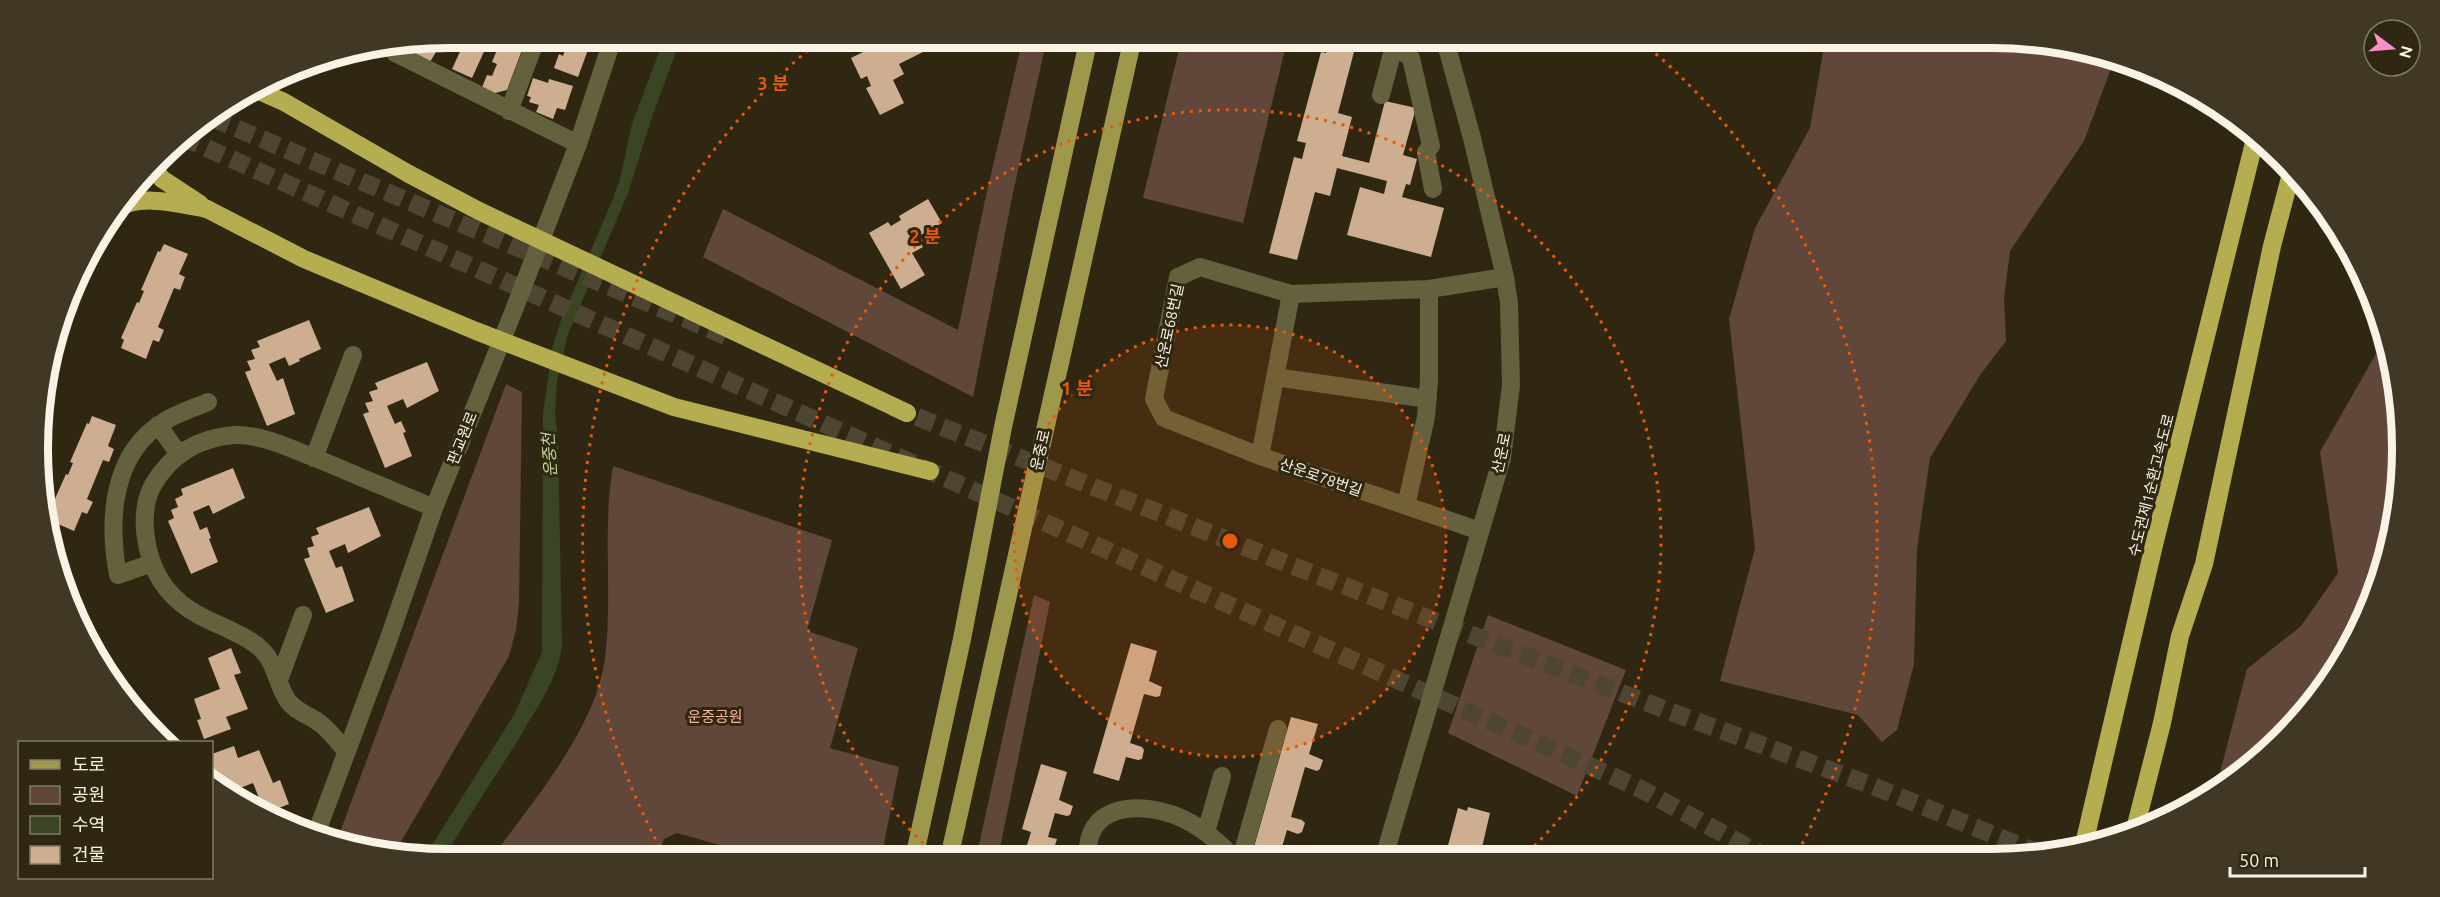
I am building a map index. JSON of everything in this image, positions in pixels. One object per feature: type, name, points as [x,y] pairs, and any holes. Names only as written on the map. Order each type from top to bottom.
[{"type":"highway","points":[[272,88],[284,102]]},
{"type":"highway","points":[[264,93],[284,102],[409,174],[479,211],[907,413]]},
{"type":"highway","name":"수도권제1순환고속도로","points":[[2086,837],[2154,545],[2253,145]]},
{"type":"highway","points":[[157,173],[162,179],[207,209],[304,259],[476,331],[674,407],[930,471]]},
{"type":"highway","points":[[2137,822],[2162,723],[2180,636],[2204,564],[2272,246],[2289,180]]},
{"type":"highway","points":[[132,203],[145,200],[207,209]]},
{"type":"main road","points":[[916,849],[962,639],[1003,427],[1087,48]]},
{"type":"main road","name":"운중로","points":[[951,849],[1131,48]]},
{"type":"street","points":[[509,111],[533,48]]},
{"type":"street","name":"판교원로","points":[[318,827],[388,641],[434,508],[578,144],[610,48]]},
{"type":"street","points":[[1381,95],[1392,48]]},
{"type":"street","points":[[1399,48],[1411,58],[1431,146],[1426,152],[1433,189]]},
{"type":"street","name":"산운로","points":[[1386,849],[1502,458],[1510,408],[1512,354],[1505,277],[1472,138],[1447,48]]},
{"type":"street","points":[[400,51],[509,111],[578,144]]},
{"type":"street","name":"산운로68번길","points":[[1164,418],[1154,399],[1179,277],[1200,267],[1291,294],[1429,289],[1505,277]]},
{"type":"street","points":[[1406,506],[1428,399],[1429,289]]},
{"type":"street","points":[[1260,456],[1291,294]]},
{"type":"street","points":[[314,458],[353,355]]},
{"type":"street","points":[[1275,377],[1428,399]]},
{"type":"street","points":[[152,563],[118,575],[112,526],[116,495],[124,468],[139,444],[158,425],[208,402]]},
{"type":"street","name":"산운로78번길","points":[[1164,418],[1260,456],[1480,531]]},
{"type":"street","points":[[158,425],[179,454]]},
{"type":"street","points":[[346,751],[321,724],[298,711],[289,702],[262,649],[238,634],[184,608],[161,580],[152,563],[146,536],[146,506],[152,489],[162,471],[179,454],[202,442],[237,435],[275,443],[434,508]]},
{"type":"street","points":[[279,680],[303,615]]},
{"type":"street","points":[[1244,849],[1278,729]]},
{"type":"street","points":[[1206,832],[1222,776]]},
{"type":"street","points":[[1089,849],[1090,833],[1098,821],[1109,813],[1121,810],[1150,809],[1177,816],[1206,832],[1224,849]]},
{"type":"green space","points":[[1021,48],[1045,48],[1013,193],[973,397],[703,257],[723,209],[958,330],[985,200]]},
{"type":"green space","points":[[1179,48],[1285,48],[1243,223],[1143,198]]},
{"type":"green space","points":[[1823,48],[2018,49],[2044,51],[2112,67],[2084,141],[2010,251],[2004,298],[2006,341],[1980,375],[1930,458],[1917,549],[1914,664],[1897,730],[1882,742],[1858,715],[1720,681],[1755,548],[1729,319],[1755,228],[1810,128]]},
{"type":"green space","points":[[2379,350],[2389,396],[2391,475],[2384,527],[2362,602],[2325,671],[2293,713],[2256,750],[2218,779],[2247,669],[2301,626],[2338,573],[2320,452]]},
{"type":"green space","points":[[506,384],[522,392],[519,603],[516,630],[509,656],[398,846],[340,833]]},
{"type":"green space","name":"운중공원","points":[[613,466],[832,540],[807,631],[858,648],[830,748],[899,767],[883,849],[734,849],[677,833],[664,839],[660,849],[498,849],[543,789],[576,738],[599,685],[607,634],[610,490]]},
{"type":"green space","points":[[1034,595],[1050,602],[1000,849],[978,849]]},
{"type":"green space","points":[[1488,615],[1626,670],[1577,796],[1448,733]]},
{"type":"water","name":"운중천","points":[[660,48],[678,48],[651,120],[628,193],[568,334],[557,381],[555,412],[558,441],[562,646],[557,668],[542,700],[449,849],[430,848],[514,715],[542,652],[543,413],[553,345],[561,320],[620,179],[632,124]]},
{"type":"building","points":[[438,48],[430,62],[417,56],[416,49]]},
{"type":"building","points":[[462,48],[486,48],[472,78],[452,69]]},
{"type":"building","points":[[498,48],[522,50],[507,90],[491,94],[481,90],[487,75],[492,76],[497,64],[492,62]]},
{"type":"building","points":[[566,48],[589,48],[578,77],[554,68],[559,54],[563,56]]},
{"type":"building","points":[[871,48],[923,48],[925,51],[899,64],[904,74],[893,80],[904,103],[880,115],[866,88],[871,86],[867,76],[861,79],[851,58]]},
{"type":"building","points":[[1327,48],[1355,48],[1338,113],[1352,117],[1342,156],[1369,163],[1385,101],[1416,108],[1403,155],[1417,159],[1410,185],[1406,184],[1402,197],[1444,208],[1431,257],[1347,235],[1360,187],[1384,194],[1387,181],[1337,168],[1330,196],[1315,192],[1297,260],[1269,253],[1294,157],[1302,159],[1306,143],[1297,141],[1321,52],[1326,53]]},
{"type":"building","points":[[533,78],[548,83],[549,79],[573,86],[565,110],[557,108],[553,119],[536,112],[539,105],[529,102],[531,97],[527,96]]},
{"type":"building","points":[[928,199],[942,223],[917,237],[923,247],[912,253],[925,275],[901,289],[869,233],[888,222],[891,226],[901,220],[899,216]]},
{"type":"building","points":[[164,244],[188,254],[179,274],[185,277],[180,290],[174,288],[158,327],[164,330],[159,342],[153,340],[146,359],[121,348],[124,340],[121,338],[137,302],[139,303],[144,291],[141,290],[158,251],[160,252]]},
{"type":"building","points":[[309,320],[321,349],[289,366],[285,357],[269,364],[277,381],[283,378],[295,414],[267,426],[245,372],[251,370],[247,361],[255,359],[251,350],[260,347],[257,341]]},
{"type":"building","points":[[427,362],[439,391],[407,408],[403,399],[387,406],[395,424],[401,421],[412,456],[385,468],[363,414],[369,412],[365,403],[373,401],[369,392],[378,389],[375,383]]},
{"type":"building","points":[[92,416],[116,425],[108,446],[114,449],[109,462],[103,460],[87,499],[93,502],[87,514],[82,512],[74,531],[55,523],[52,506],[66,474],[68,475],[73,463],[70,462],[87,423],[89,424]]},
{"type":"building","points":[[233,468],[245,498],[213,514],[209,505],[193,512],[200,530],[207,527],[218,562],[191,574],[168,521],[174,518],[171,510],[178,507],[175,499],[183,495],[181,489]]},
{"type":"building","points":[[369,507],[381,536],[348,553],[345,544],[329,551],[336,568],[342,566],[354,601],[326,613],[304,559],[310,557],[307,548],[314,546],[311,537],[319,534],[316,528]]},
{"type":"building","points":[[1131,643],[1157,651],[1149,681],[1162,687],[1160,696],[1144,694],[1130,743],[1142,747],[1144,750],[1142,759],[1126,757],[1119,781],[1093,773]]},
{"type":"building","points":[[231,648],[241,673],[234,675],[248,709],[226,717],[231,729],[204,739],[197,720],[201,719],[194,699],[220,689],[208,658]]},
{"type":"building","points":[[1291,717],[1318,724],[1309,754],[1323,760],[1317,771],[1305,767],[1291,817],[1305,823],[1302,832],[1298,834],[1287,830],[1281,849],[1254,847]]},
{"type":"building","points":[[234,746],[238,758],[259,750],[273,783],[280,780],[289,804],[275,810],[261,802],[253,783],[238,789],[226,782],[219,774],[214,773],[213,754]]},
{"type":"building","points":[[1041,764],[1067,772],[1059,800],[1073,806],[1070,815],[1055,813],[1048,837],[1057,839],[1054,849],[1026,849],[1031,832],[1022,829]]},
{"type":"building","points":[[1468,807],[1490,813],[1482,849],[1447,849],[1458,808],[1467,811]]},
{"type":"tunnel","points":[[218,121],[726,336]]},
{"type":"tunnel","points":[[192,141],[1639,788],[1751,849]]},
{"type":"tunnel","points":[[892,407],[1288,564],[1666,710],[1868,784],[2025,847]]}]
